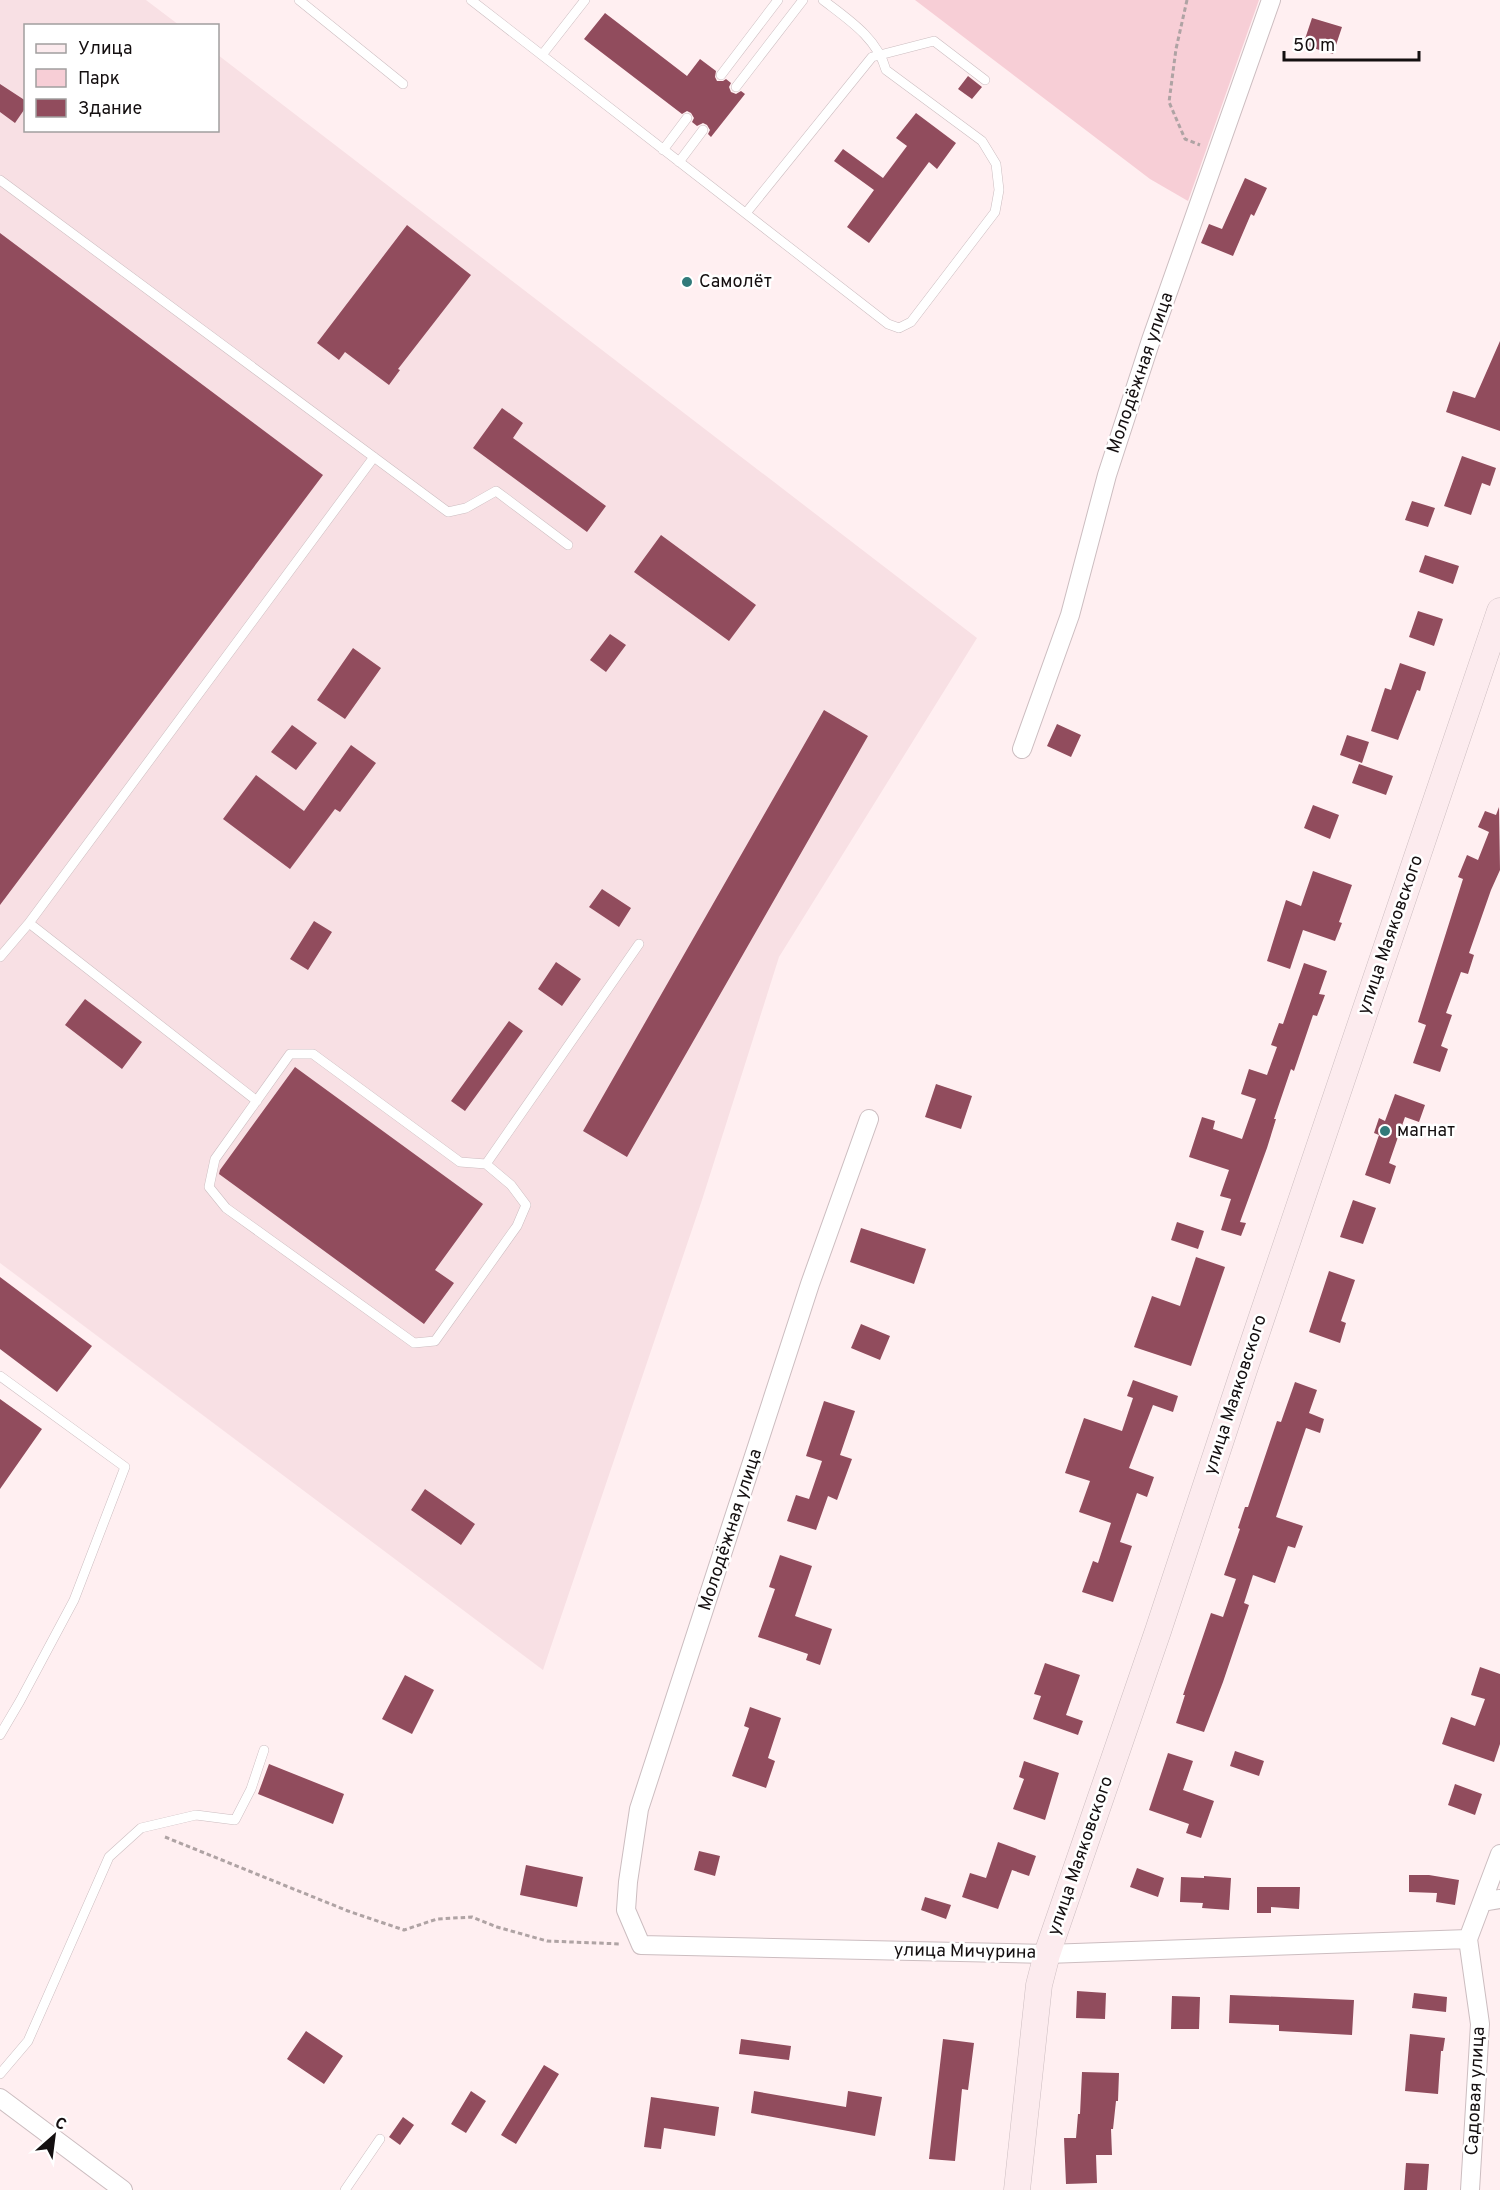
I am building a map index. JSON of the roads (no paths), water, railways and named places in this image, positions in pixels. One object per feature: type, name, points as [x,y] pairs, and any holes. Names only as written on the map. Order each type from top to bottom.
[{"type":"street","name":"Молодёжная улица","points":[[1022,749],[1070,615],[1107,475],[1151,340],[1271,0]]},
{"type":"street","name":"улица Маяковского","points":[[1017,2190],[1039,1985],[1047,1954],[1158,1631],[1500,611]]},
{"type":"street","name":"Молодёжная улица","points":[[641,1945],[627,1910],[628,1882],[639,1809],[696,1640],[810,1284],[869,1119]]},
{"type":"street","name":"Садовая улица","points":[[1470,2190],[1480,2024],[1468,1939],[1491,1901],[1500,1854]]},
{"type":"street","name":"улица Мичурина","points":[[641,1945],[1047,1954],[1468,1939]]},
{"type":"street","points":[[0,2098],[123,2190]]},
{"type":"lane","points":[[299,0],[403,84]]},
{"type":"lane","points":[[471,0],[888,324],[899,328],[911,322],[995,212],[999,189],[996,164],[982,141],[886,70],[881,54],[860,28],[823,0]]},
{"type":"lane","points":[[542,55],[585,0]]},
{"type":"lane","points":[[721,75],[778,0]]},
{"type":"lane","points":[[736,87],[803,0]]},
{"type":"lane","points":[[746,213],[872,57],[934,41],[985,80]]},
{"type":"lane","points":[[663,150],[687,118]]},
{"type":"lane","points":[[679,162],[703,130]]},
{"type":"lane","points":[[0,180],[448,512],[466,508],[496,491],[568,545]]},
{"type":"lane","points":[[0,957],[28,923],[374,457]]},
{"type":"lane","points":[[28,923],[257,1101]]},
{"type":"lane","points":[[486,1164],[639,944]]},
{"type":"lane","points":[[290,1054],[314,1054],[460,1162],[486,1164],[511,1185],[526,1205],[517,1226],[435,1341],[414,1343],[226,1208],[209,1187],[215,1159],[290,1054]]},
{"type":"lane","points":[[0,1376],[125,1467],[74,1600],[0,1734]]},
{"type":"lane","points":[[0,2074],[28,2041],[109,1857],[141,1828],[196,1815],[235,1820],[251,1789],[264,1750]]},
{"type":"lane","points":[[345,2190],[380,2139]]},
{"type":"place","name":"Самолёт","points":[[687,282]]},
{"type":"place","name":"магнат","points":[[1385,1131]]}]
